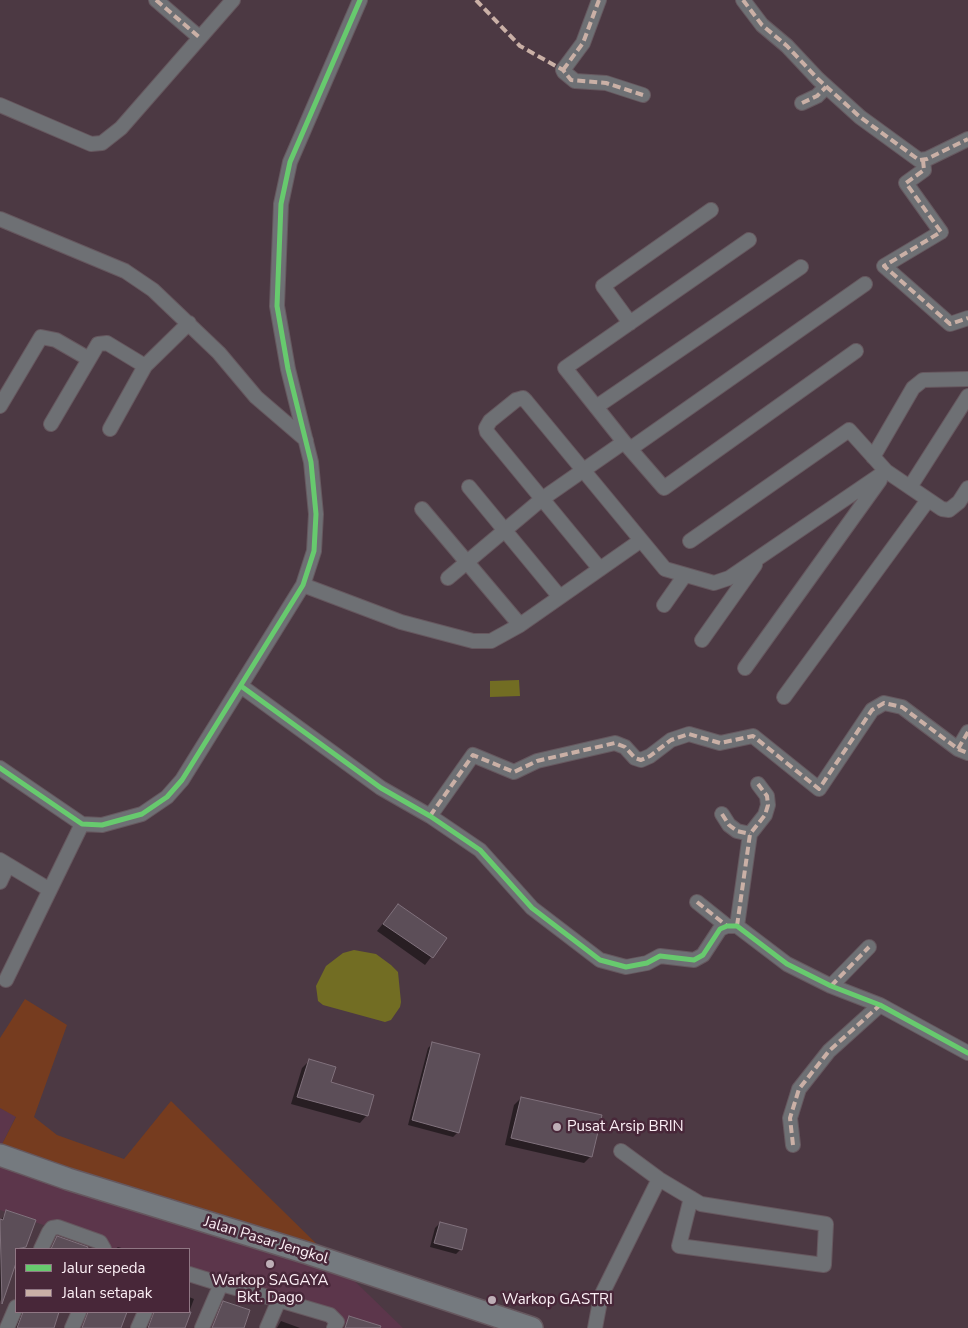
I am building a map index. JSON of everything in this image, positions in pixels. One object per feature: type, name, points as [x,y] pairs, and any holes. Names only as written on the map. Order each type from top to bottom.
[{"type":"main road","name":"Jalan Pasar Jengkol","points":[[0,1155],[68,1179],[317,1256],[523,1326]]},
{"type":"street","points":[[156,0],[199,37]]},
{"type":"street","points":[[0,106],[91,144],[102,143],[121,128],[232,0]]},
{"type":"street","points":[[0,768],[82,824],[102,825],[125,821],[142,814],[167,797],[182,780],[303,585],[310,567],[316,533],[311,462],[288,369],[276,306],[282,204],[290,162],[360,0]]},
{"type":"street","points":[[599,0],[583,44],[563,70],[575,81],[606,83],[643,95]]},
{"type":"street","points":[[743,0],[762,25],[787,46],[826,87],[860,117],[915,158],[923,160],[968,139]]},
{"type":"street","points":[[802,103],[817,96],[826,87]]},
{"type":"street","points":[[923,160],[924,170],[906,183],[942,232],[884,266],[950,324],[968,318]]},
{"type":"street","points":[[630,323],[603,286],[711,210]]},
{"type":"street","points":[[0,219],[124,271],[153,290],[189,323],[256,398],[306,440]]},
{"type":"street","points":[[749,240],[565,368],[664,488],[856,351]]},
{"type":"street","points":[[596,407],[802,267]]},
{"type":"street","points":[[448,578],[582,469],[627,445],[865,284]]},
{"type":"street","points":[[110,429],[144,366],[189,323]]},
{"type":"street","points":[[0,406],[41,337],[56,340],[89,359]]},
{"type":"street","points":[[51,424],[98,344],[104,342],[144,366]]},
{"type":"street","points":[[873,457],[913,388],[923,380],[968,379]]},
{"type":"street","points":[[910,487],[968,396]]},
{"type":"street","points":[[600,569],[487,432],[486,428],[490,421],[516,400],[523,398],[526,400],[640,541],[665,569],[714,583],[729,578],[886,472]]},
{"type":"street","points":[[690,541],[850,430],[886,472],[942,509],[949,510],[959,502],[968,488]]},
{"type":"street","points":[[745,668],[886,472]]},
{"type":"street","points":[[469,487],[560,596]]},
{"type":"street","points":[[784,697],[928,500]]},
{"type":"street","points":[[422,509],[520,626]]},
{"type":"street","points":[[303,585],[401,622],[472,641],[491,641],[520,626],[640,541]]},
{"type":"street","points":[[702,640],[761,556]]},
{"type":"street","points":[[664,605],[685,575]]},
{"type":"street","points":[[241,686],[381,788],[430,816],[485,854],[518,895],[551,924],[593,955],[608,963],[626,967],[647,962],[660,956],[689,960],[699,958],[709,946],[713,937],[732,926],[750,834],[765,815],[768,805],[767,796],[758,784]]},
{"type":"street","points":[[430,816],[473,755],[514,772],[537,761],[615,743],[625,747],[635,758],[641,760],[650,756],[671,740],[689,734],[720,743],[753,736],[819,789],[872,710],[884,704],[902,707],[963,751],[968,732]]},
{"type":"street","points":[[722,814],[737,831],[750,834]]},
{"type":"street","points":[[6,980],[82,824]]},
{"type":"street","points":[[0,882],[4,862],[50,890]]},
{"type":"street","points":[[697,902],[788,964],[831,986],[880,1005],[968,1052]]},
{"type":"street","points":[[831,986],[869,947]]},
{"type":"street","points":[[792,1145],[790,1118],[799,1089],[829,1051],[880,1005]]},
{"type":"street","points":[[621,1151],[659,1179],[691,1198],[710,1206],[826,1224],[824,1265],[679,1246],[691,1198]]},
{"type":"street","points":[[595,1328],[600,1296],[659,1179]]},
{"type":"street","points":[[41,1248],[52,1228],[58,1227],[100,1242],[103,1248]]},
{"type":"street","points":[[190,1274],[330,1315],[337,1322],[334,1328]]},
{"type":"street","points":[[202,1328],[221,1284]]},
{"type":"street","points":[[267,1328],[279,1300]]},
{"type":"street","points":[[7,1328],[15,1309]]},
{"type":"street","points":[[72,1328],[79,1313]]},
{"type":"street","points":[[138,1328],[145,1313]]},
{"type":"shaded area","points":[[519,680],[520,696],[490,697],[490,681]]},
{"type":"shaded area","points":[[354,950],[376,954],[398,972],[401,1002],[400,1007],[391,1020],[385,1022],[323,1005],[318,1001],[316,986],[326,966],[343,953]]},
{"type":"shaded area","points":[[25,999],[67,1025],[34,1117],[57,1135],[124,1159],[171,1101],[334,1261],[0,1148],[16,1117],[0,1108],[0,1038]]},
{"type":"shaded area","points":[[0,1108],[16,1116],[0,1148]]},
{"type":"shaded area","points":[[0,1157],[334,1261],[403,1328],[361,1328],[190,1276],[190,1248],[110,1248],[0,1210]]},
{"type":"building","points":[[398,904],[447,938],[433,958],[383,924]]},
{"type":"building","points":[[432,1042],[480,1054],[459,1133],[412,1120]]},
{"type":"building","points":[[309,1059],[336,1067],[331,1082],[374,1095],[368,1116],[297,1097]]},
{"type":"building","name":"Pusat Arsip BRIN","points":[[521,1097],[602,1115],[592,1157],[511,1138]]},
{"type":"building","points":[[6,1210],[36,1220],[26,1247],[15,1248],[15,1266],[2,1304],[0,1219],[3,1220]]},
{"type":"building","points":[[440,1222],[467,1229],[462,1250],[434,1243]]},
{"type":"building","points":[[57,1236],[88,1247],[88,1248],[51,1248]]},
{"type":"building","points":[[223,1301],[250,1310],[244,1328],[212,1328]]},
{"type":"building","points":[[191,1312],[185,1328],[148,1328],[154,1313]]},
{"type":"building","points":[[23,1313],[59,1313],[54,1328],[17,1328]]},
{"type":"building","points":[[88,1313],[127,1313],[121,1328],[82,1328]]},
{"type":"building","points":[[349,1316],[381,1326],[380,1328],[345,1328]]},
{"type":"marked path","points":[[156,0],[199,37]]},
{"type":"marked path","points":[[476,0],[520,46],[563,70],[571,80],[606,83],[643,95]]},
{"type":"marked path","points":[[563,70],[583,43],[599,0]]},
{"type":"marked path","points":[[743,0],[762,25],[787,46],[818,79],[860,117],[919,160],[927,159],[968,139]]},
{"type":"marked path","points":[[802,103],[817,96],[826,87]]},
{"type":"marked path","points":[[923,160],[924,170],[906,183],[941,232],[884,266],[950,324],[968,318]]},
{"type":"marked path","points":[[430,816],[473,755],[514,772],[537,761],[615,743],[625,747],[635,758],[641,760],[650,756],[671,740],[689,734],[720,743],[753,736],[819,789],[872,710],[884,703],[902,707],[958,749],[968,753]]},
{"type":"marked path","points":[[958,749],[968,732]]},
{"type":"marked path","points":[[737,926],[750,834],[765,815],[768,805],[767,796],[758,784]]},
{"type":"marked path","points":[[722,814],[729,825],[737,831],[750,834]]},
{"type":"marked path","points":[[697,902],[727,926]]},
{"type":"marked path","points":[[831,986],[869,947]]},
{"type":"marked path","points":[[793,1145],[790,1118],[799,1089],[829,1051],[880,1005]]},
{"type":"cycle path","points":[[0,768],[82,824],[102,825],[142,814],[167,797],[182,780],[303,585],[314,551],[316,514],[311,462],[288,369],[277,306],[281,204],[290,162],[360,0]]},
{"type":"cycle path","points":[[241,686],[381,788],[430,816],[480,850],[532,908],[600,960],[626,967],[647,963],[660,956],[694,960],[703,955],[720,929],[727,926],[737,926],[787,964],[831,986],[880,1005],[968,1053]]},
{"type":"place","name":"Pusat Arsip BRIN","points":[[557,1127]]},
{"type":"place","name":"Warkop SAGAYA Bkt. Dago","points":[[270,1264]]},
{"type":"place","name":"Warkop GASTRI","points":[[492,1300]]}]
